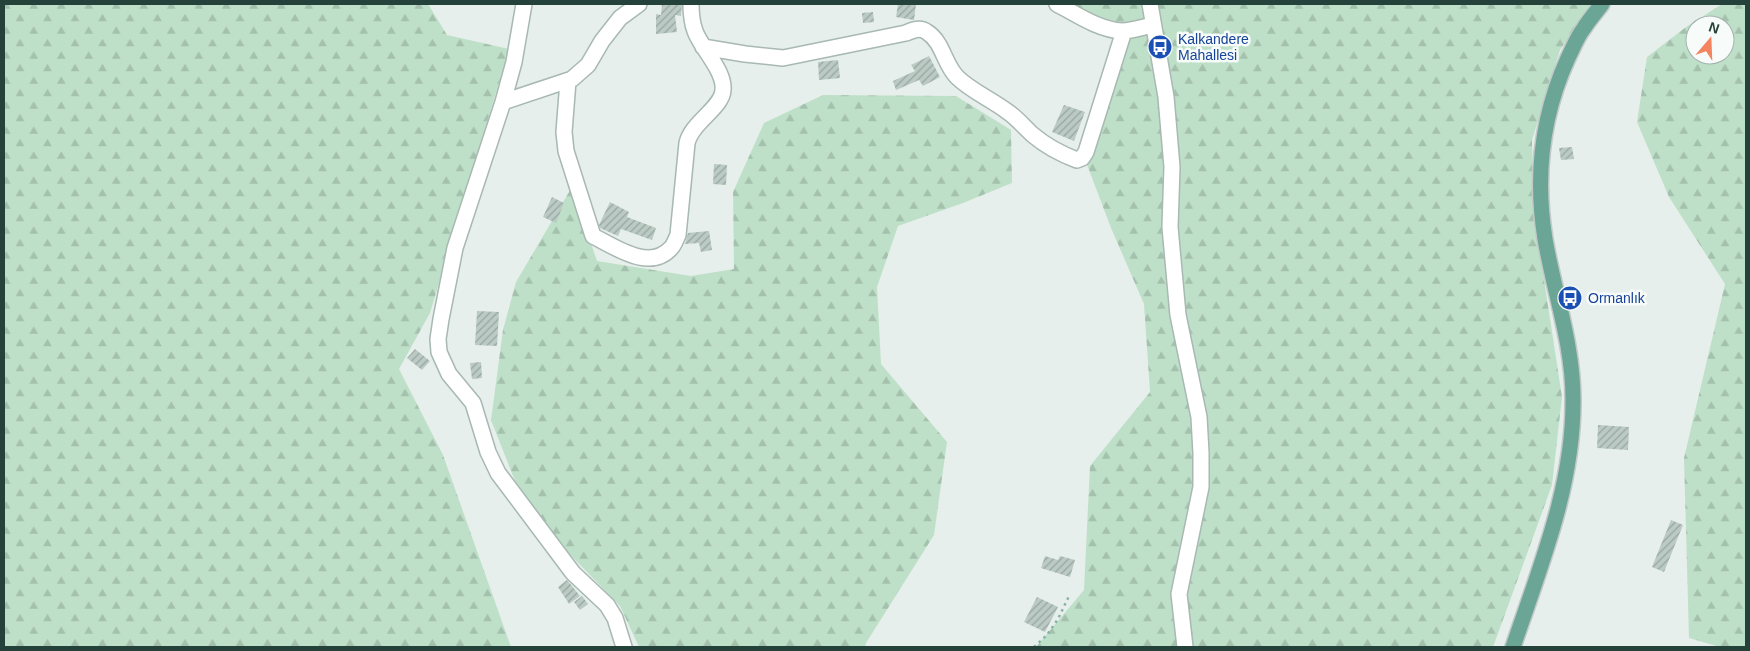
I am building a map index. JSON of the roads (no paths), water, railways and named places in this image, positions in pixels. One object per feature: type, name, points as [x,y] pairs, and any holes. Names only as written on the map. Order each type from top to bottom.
[{"type":"main road","points":[[1513,647],[1545,552],[1558,507],[1570,450],[1573,399],[1571,362],[1545,239],[1541,197],[1543,143],[1554,91],[1563,69],[1583,29],[1602,4]]},
{"type":"street","points":[[524,4],[514,62],[503,102],[455,248],[441,319],[438,339],[439,352],[449,374],[473,403],[488,452],[498,473],[573,573],[607,605],[615,618],[624,647]]},
{"type":"street","points":[[503,102],[568,81],[581,73],[620,18],[639,4]]},
{"type":"street","points":[[568,81],[564,132],[566,151],[593,236],[631,255],[649,259],[660,258],[672,248],[678,235],[689,135],[718,102],[723,90],[720,73],[694,29],[691,4]]},
{"type":"street","points":[[1057,4],[1091,22],[1116,30],[1124,31],[1153,25]]},
{"type":"street","points":[[1150,4],[1166,97],[1172,167],[1170,228],[1178,314],[1198,417],[1201,452],[1201,487],[1179,594],[1185,647]]},
{"type":"street","points":[[703,47],[782,58],[906,33],[917,29],[922,30],[937,41],[947,65],[956,77],[1009,112],[1049,147],[1077,160],[1082,158],[1086,152],[1124,31]]},
{"type":"place","name":"Kalkandere Mahallesi","points":[[1160,47]]},
{"type":"place","name":"Ormanlık","points":[[1570,298]]}]
